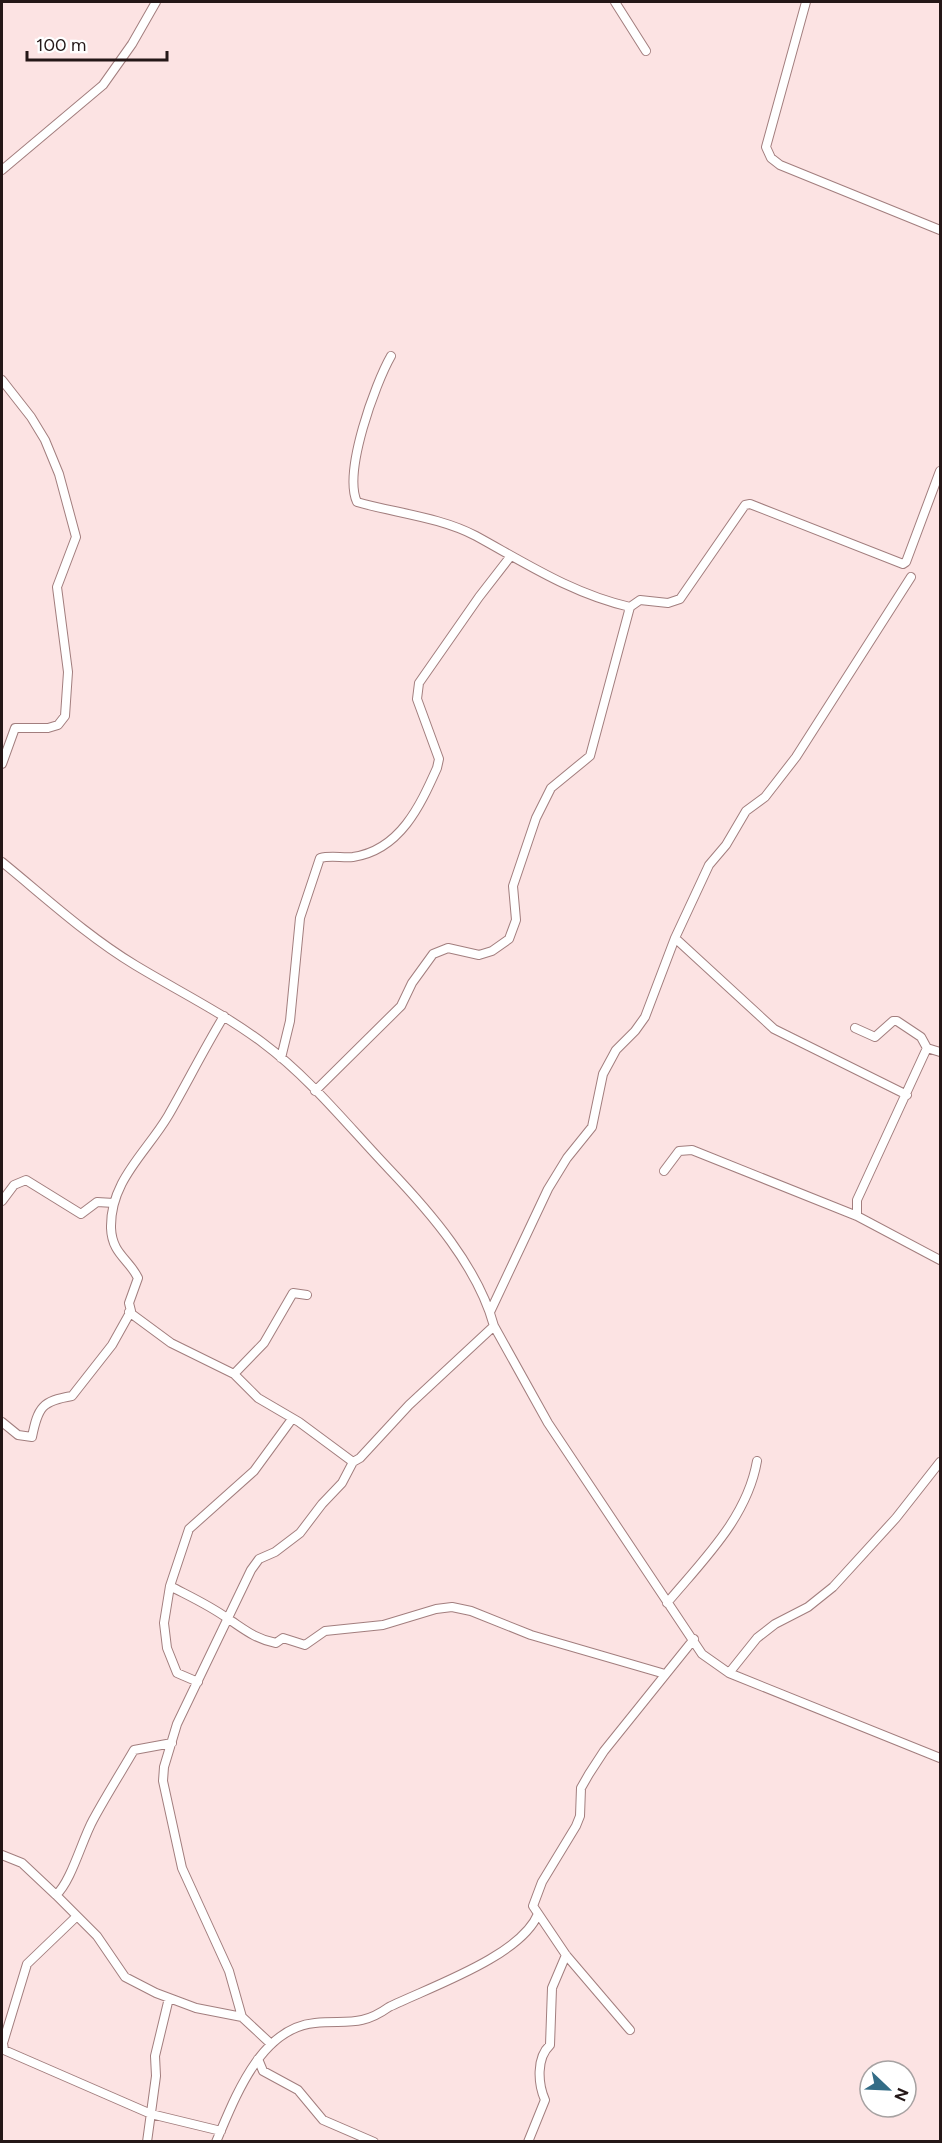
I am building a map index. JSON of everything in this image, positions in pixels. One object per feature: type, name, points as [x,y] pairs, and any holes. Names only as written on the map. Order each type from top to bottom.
[{"type":"street","points":[[2,170],[103,84],[132,44],[156,2]]},
{"type":"street","points":[[615,2],[646,51]]},
{"type":"street","points":[[806,2],[766,147],[771,158],[780,165],[940,230]]},
{"type":"street","points":[[391,356],[376,382],[361,432],[354,489],[357,502],[453,527],[476,536],[510,557],[585,595],[630,607]]},
{"type":"street","points":[[2,380],[31,417],[45,440],[62,485],[76,537],[57,587],[68,672],[65,716],[58,725],[48,728],[15,728],[2,764]]},
{"type":"street","points":[[315,1091],[401,1006],[412,983],[433,954],[448,948],[479,955],[492,951],[509,939],[516,920],[513,886],[536,818],[543,800],[557,781],[590,756],[630,607],[640,600],[668,603],[680,598],[745,505],[750,504],[903,564],[906,562],[940,471]]},
{"type":"street","points":[[281,1058],[290,1021],[300,918],[320,858],[354,857],[366,853],[393,838],[409,824],[437,768],[439,759],[417,699],[419,683],[478,597],[510,557]]},
{"type":"street","points":[[490,1312],[548,1189],[567,1158],[592,1127],[603,1074],[616,1050],[645,1017],[675,938],[709,865],[726,844],[746,811],[765,797],[795,758],[911,577]]},
{"type":"street","points":[[2,862],[79,926],[134,964],[224,1016],[281,1058],[315,1091],[447,1234],[490,1312],[494,1326],[548,1423],[702,1654],[729,1673],[940,1758]]},
{"type":"street","points":[[675,938],[774,1029],[907,1095]]},
{"type":"street","points":[[2,1422],[18,1435],[32,1437],[43,1406],[54,1398],[72,1396],[112,1345],[129,1312],[129,1303],[138,1278],[118,1254],[113,1242],[111,1228],[114,1203],[122,1180],[167,1116],[224,1016]]},
{"type":"street","points":[[855,1028],[875,1037],[893,1021],[897,1021],[921,1036],[927,1048],[940,1052]]},
{"type":"street","points":[[857,1216],[857,1200],[927,1048]]},
{"type":"street","points":[[664,1171],[679,1151],[692,1150],[857,1216],[940,1260]]},
{"type":"street","points":[[2,1201],[15,1185],[26,1180],[81,1214],[97,1202],[114,1203]]},
{"type":"street","points":[[234,1374],[264,1343],[293,1293],[307,1295]]},
{"type":"street","points":[[129,1312],[171,1343],[234,1374],[258,1398],[299,1422],[353,1462]]},
{"type":"street","points":[[271,2044],[242,2017],[229,1971],[182,1868],[163,1781],[164,1767],[177,1724],[259,1559],[275,1552],[300,1533],[322,1504],[342,1483],[353,1462],[360,1458],[409,1405],[494,1326]]},
{"type":"street","points":[[198,1682],[177,1673],[167,1648],[164,1623],[170,1586],[189,1529],[254,1471],[292,1419]]},
{"type":"street","points":[[667,1602],[729,1529],[743,1503],[757,1461]]},
{"type":"street","points":[[729,1673],[757,1638],[775,1624],[802,1611],[833,1587],[896,1518],[940,1461]]},
{"type":"street","points":[[170,1586],[228,1618],[241,1630],[262,1641],[276,1643],[283,1638],[305,1645],[325,1631],[383,1624],[436,1609],[452,1607],[471,1611],[531,1635],[665,1674]]},
{"type":"street","points":[[630,2030],[566,1955],[532,1906],[576,1826],[580,1816],[581,1788],[604,1750],[694,1639]]},
{"type":"street","points":[[56,1895],[64,1888],[77,1851],[93,1818],[134,1750],[172,1743]]},
{"type":"street","points":[[2,1855],[22,1863],[56,1895],[97,1936],[125,1977],[196,2008],[242,2017]]},
{"type":"street","points":[[216,2142],[258,2059],[271,2044],[299,2026],[362,2022],[375,2017],[389,2007],[503,1953],[524,1936],[538,1914]]},
{"type":"street","points":[[76,1917],[27,1964],[3,2043],[4,2050],[151,2114],[221,2131]]},
{"type":"street","points":[[528,2142],[545,2100],[538,2082],[543,2052],[550,2045],[552,1988],[566,1955]]},
{"type":"street","points":[[147,2142],[156,2076],[155,2056],[169,1998]]},
{"type":"street","points":[[258,2059],[263,2071],[298,2090],[323,2120],[374,2142]]}]
